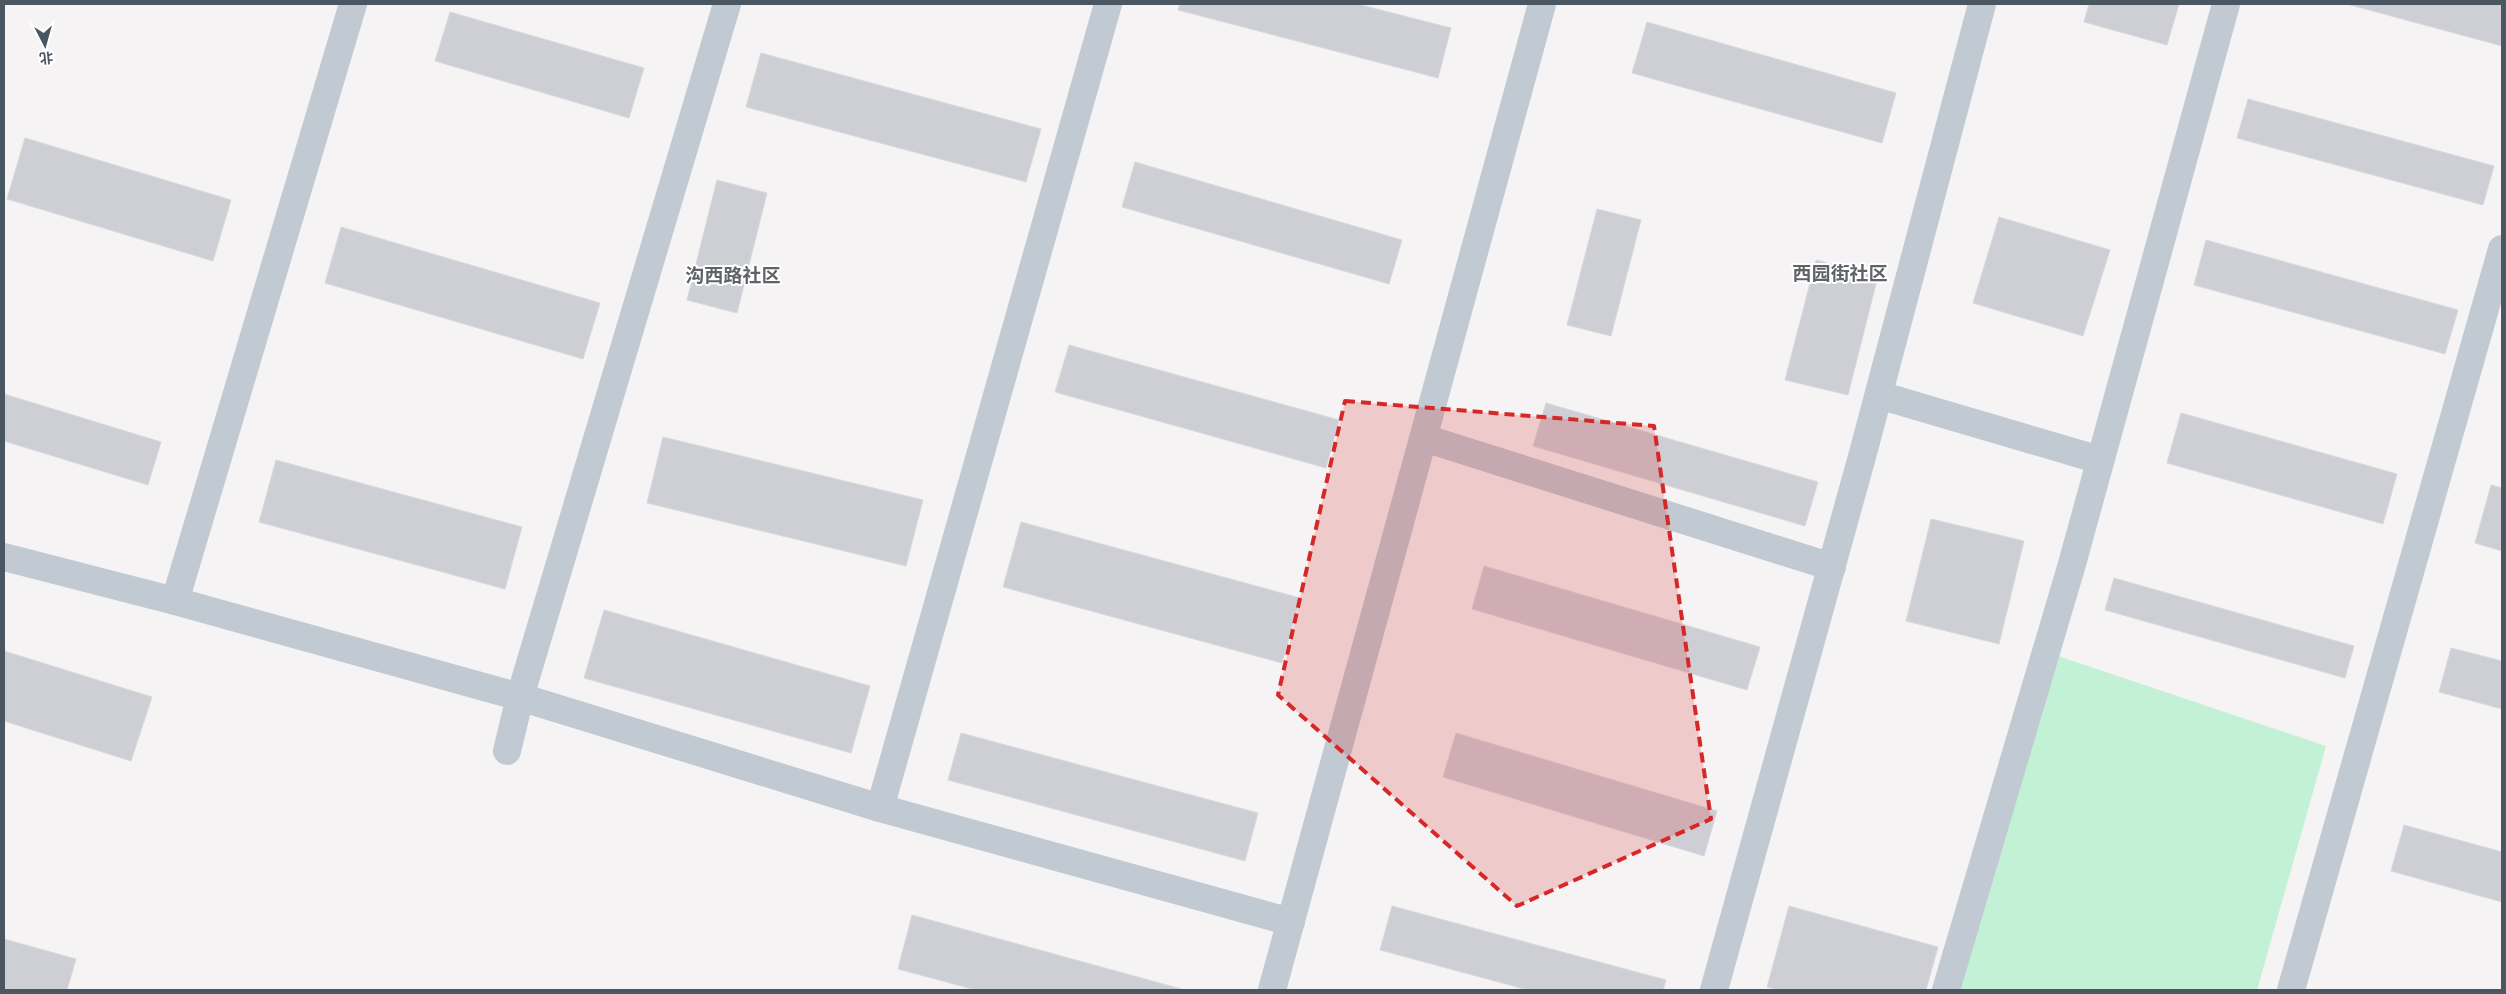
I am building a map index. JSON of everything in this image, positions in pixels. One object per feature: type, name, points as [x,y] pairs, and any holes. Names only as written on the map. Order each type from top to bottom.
[{"type":"street","points":[[175,601],[352,4]]},
{"type":"street","points":[[506,751],[520,697],[727,4]]},
{"type":"street","points":[[880,808],[1108,4]]},
{"type":"street","points":[[1272,990],[1542,4]]},
{"type":"street","points":[[1714,990],[1879,395],[1982,4]]},
{"type":"street","points":[[1946,990],[2100,460],[2226,4]]},
{"type":"street","points":[[2290,990],[2502,249]]},
{"type":"street","points":[[1879,395],[2100,460]]},
{"type":"street","points":[[1424,438],[1832,567]]},
{"type":"street","points":[[4,557],[175,601],[520,697],[880,808],[1292,922]]},
{"type":"highlighted area","points":[[1345,401],[1654,426],[1711,819],[1517,906],[1278,695]]},
{"type":"green space","points":[[2049,653],[2326,746],[2257,990],[1960,990]]},
{"type":"building","points":[[1180,4],[1357,4],[1451,28],[1438,78],[1178,10]]},
{"type":"building","points":[[2089,4],[2179,4],[2167,45],[2084,22]]},
{"type":"building","points":[[2347,4],[2502,4],[2502,46]]},
{"type":"building","points":[[450,12],[644,68],[629,118],[435,61]]},
{"type":"building","points":[[1647,22],[1896,93],[1882,143],[1632,73]]},
{"type":"building","points":[[761,53],[1041,129],[1026,182],[746,107]]},
{"type":"building","points":[[2248,99],[2494,166],[2483,205],[2237,138]]},
{"type":"building","points":[[25,138],[231,200],[213,261],[7,199]]},
{"type":"building","points":[[1135,162],[1402,240],[1389,284],[1122,207]]},
{"type":"building","points":[[717,180],[767,193],[737,313],[687,300]]},
{"type":"building","points":[[1597,209],[1641,220],[1611,336],[1567,325]]},
{"type":"building","points":[[1999,217],[2110,250],[2083,336],[1973,303]]},
{"type":"building","points":[[341,227],[600,303],[583,359],[325,283]]},
{"type":"building","points":[[2206,240],[2458,310],[2445,354],[2194,285]]},
{"type":"building","points":[[1816,260],[1878,276],[1848,395],[1785,380]]},
{"type":"building","points":[[1069,345],[1339,420],[1326,468],[1055,392]]},
{"type":"building","points":[[4,394],[161,442],[148,485],[4,441]]},
{"type":"building","points":[[1546,403],[1818,482],[1805,526],[1533,446]]},
{"type":"building","points":[[2181,413],[2397,474],[2383,524],[2167,463]]},
{"type":"building","points":[[663,437],[923,500],[906,566],[647,503]]},
{"type":"building","points":[[276,460],[522,527],[505,589],[259,522]]},
{"type":"building","points":[[2491,485],[2502,488],[2502,551],[2475,543]]},
{"type":"building","points":[[1931,519],[2024,541],[1999,644],[1906,621]]},
{"type":"building","points":[[1021,522],[1300,598],[1282,663],[1003,587]]},
{"type":"building","points":[[1484,566],[1760,647],[1747,690],[1472,609]]},
{"type":"building","points":[[2114,578],[2354,646],[2345,678],[2105,610]]},
{"type":"building","points":[[604,610],[870,686],[851,753],[584,678]]},
{"type":"building","points":[[2451,648],[2502,661],[2502,709],[2439,692]]},
{"type":"building","points":[[4,651],[152,697],[131,761],[4,721]]},
{"type":"building","points":[[961,733],[1258,813],[1245,861],[948,780]]},
{"type":"building","points":[[1456,733],[1717,811],[1704,856],[1443,777]]},
{"type":"building","points":[[2404,825],[2502,852],[2502,902],[2391,871]]},
{"type":"building","points":[[1392,906],[1666,980],[1663,990],[1528,990],[1380,950]]},
{"type":"building","points":[[1789,906],[1938,947],[1926,990],[1779,990],[1767,987]]},
{"type":"building","points":[[912,915],[1185,990],[976,990],[898,969]]},
{"type":"building","points":[[4,939],[76,959],[67,990],[4,990]]},
{"type":"district","name":"西园街社区","points":[[1840,273]]},
{"type":"district","name":"沟西路社区","points":[[733,275]]}]
